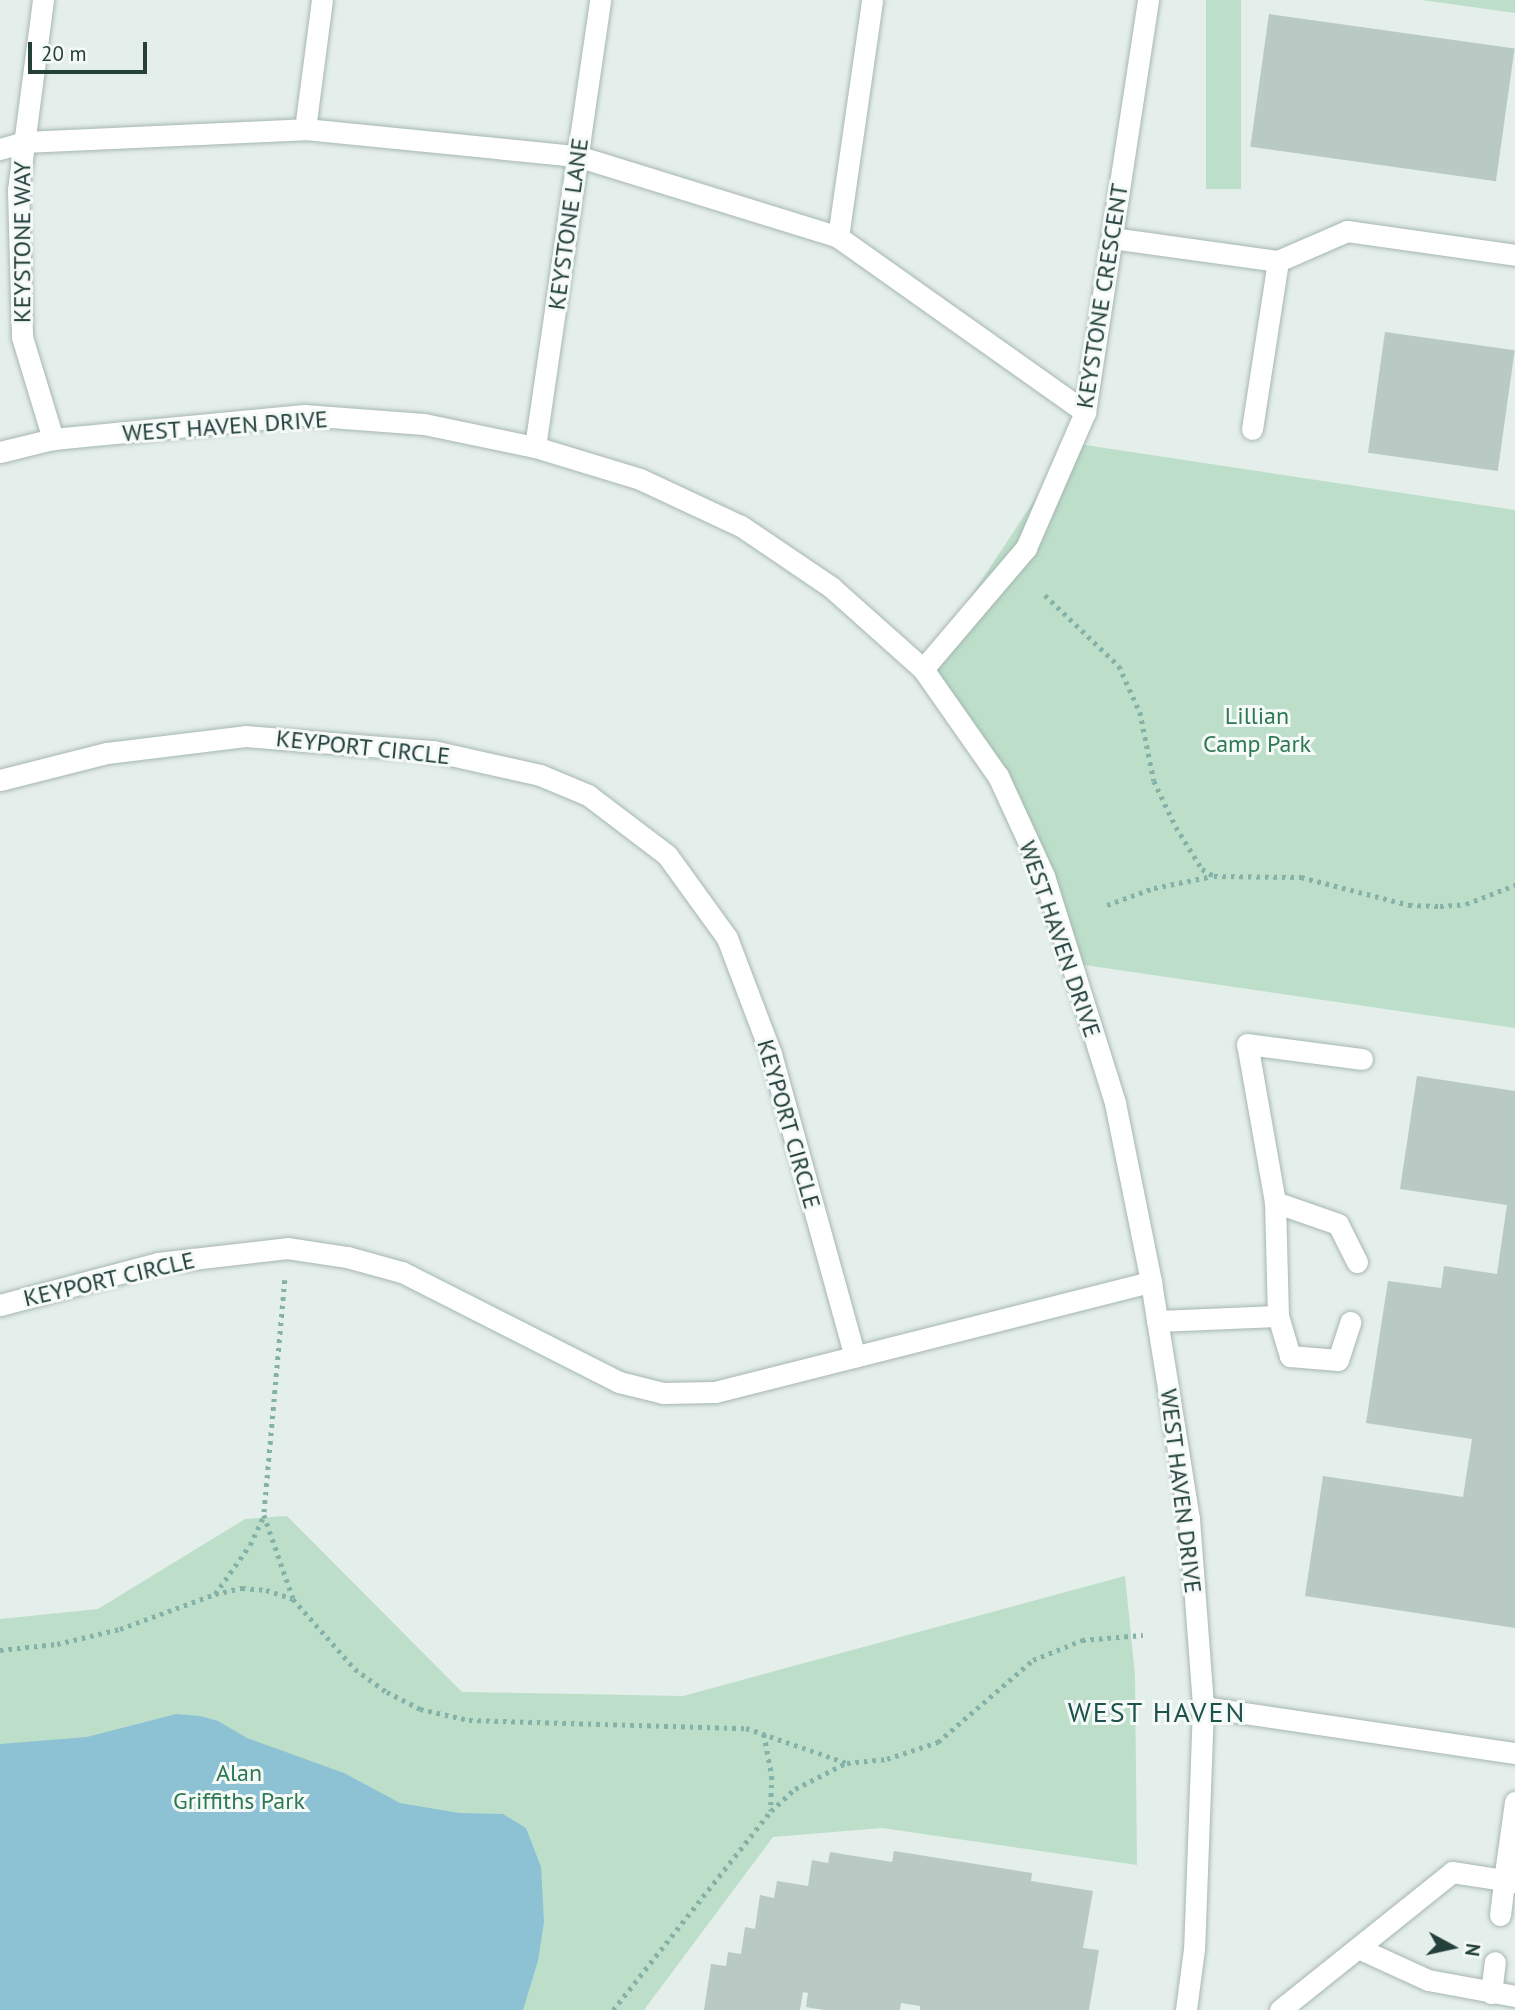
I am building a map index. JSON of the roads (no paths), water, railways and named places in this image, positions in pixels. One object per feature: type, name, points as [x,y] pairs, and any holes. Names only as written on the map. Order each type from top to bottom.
[{"type":"street","name":"KEYSTONE WAY","points":[[43,0],[18,190],[22,337],[52,439]]},
{"type":"street","points":[[305,129],[322,0]]},
{"type":"street","name":"KEYSTONE LANE","points":[[535,447],[600,0]]},
{"type":"street","points":[[838,237],[872,0]]},
{"type":"street","name":"KEYSTONE CRESCENT","points":[[923,669],[1026,548],[1085,412],[1148,0]]},
{"type":"street","points":[[0,149],[24,142],[305,129],[578,156],[838,237],[1085,412]]},
{"type":"street","points":[[1112,238],[1278,261],[1347,231],[1515,255]]},
{"type":"street","points":[[1252,429],[1278,261]]},
{"type":"street","name":"WEST HAVEN DRIVE","points":[[0,452],[52,439],[304,415],[424,424],[535,447],[640,479],[741,527],[831,587],[923,669],[998,776],[1044,877],[1115,1103],[1152,1282],[1189,1519],[1203,1707],[1194,1949],[1186,2010]]},
{"type":"street","name":"KEYPORT CIRCLE","points":[[0,780],[107,752],[245,736],[433,751],[540,775],[588,795],[667,855],[727,939],[771,1054],[855,1357]]},
{"type":"street","points":[[1350,1322],[1338,1360],[1290,1356],[1278,1316],[1275,1202],[1247,1044],[1362,1059]]},
{"type":"street","points":[[1275,1202],[1338,1224],[1357,1262]]},
{"type":"street","name":"KEYPORT CIRCLE","points":[[0,1305],[158,1263],[288,1248],[347,1257],[402,1272],[619,1382],[663,1393],[715,1392],[1152,1282]]},
{"type":"street","points":[[1157,1321],[1278,1316]]},
{"type":"street","points":[[1203,1707],[1515,1753]]},
{"type":"street","points":[[1500,1915],[1510,1881],[1515,1802]]},
{"type":"street","points":[[1280,2010],[1452,1872],[1510,1881]]},
{"type":"street","points":[[1358,1948],[1428,1980],[1515,1996]]},
{"type":"street","points":[[1491,1993],[1495,1962]]},
{"type":"water","points":[[176,1714],[218,1721],[247,1738],[344,1773],[400,1803],[459,1813],[503,1814],[526,1828],[541,1867],[544,1922],[538,1961],[523,2010],[0,2010],[0,1744],[87,1737]]},
{"type":"district","name":"WEST HAVEN","points":[[1157,1712]]},
{"type":"park label","name":"Lillian Camp Park","points":[[1257,730]]},
{"type":"park label","name":"Alan Griffiths Park","points":[[239,1787]]}]
